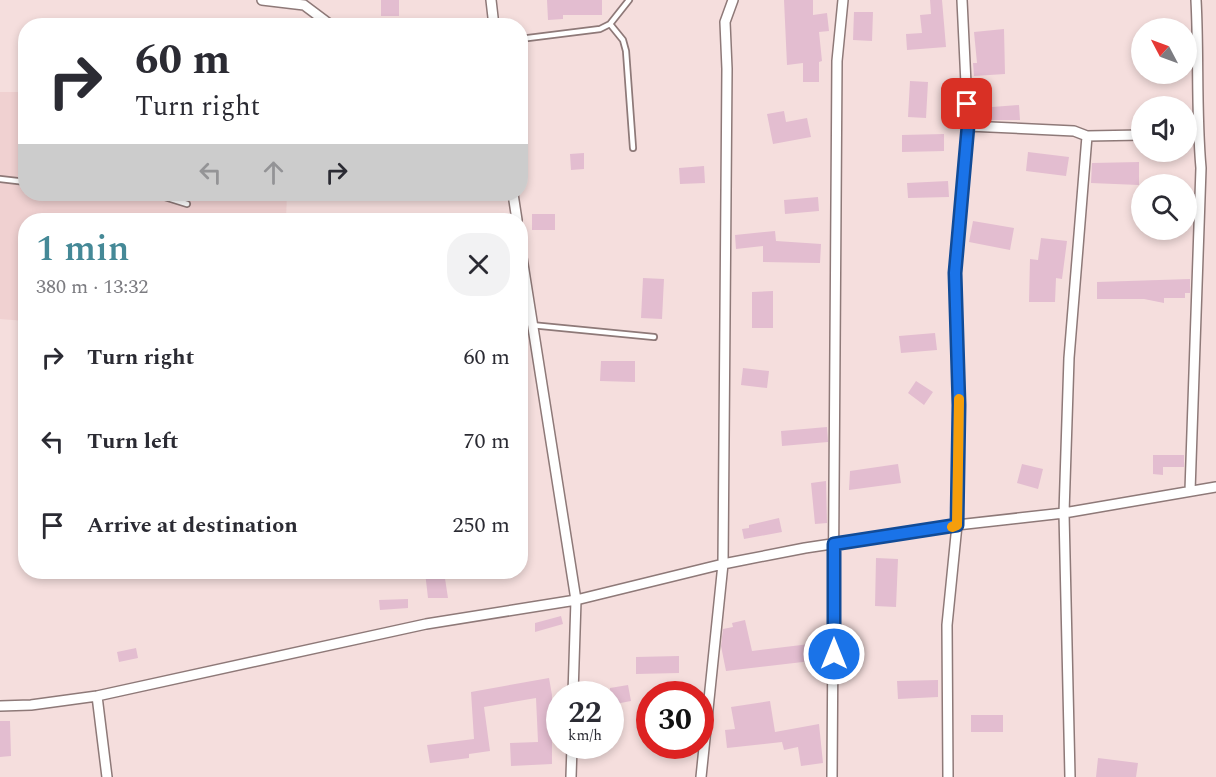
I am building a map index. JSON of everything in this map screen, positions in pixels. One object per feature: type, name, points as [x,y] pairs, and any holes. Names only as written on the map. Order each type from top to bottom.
[{"type":"street","points":[[262,0],[304,5],[321,18]]},
{"type":"street","points":[[491,0],[493,18]]},
{"type":"street","points":[[701,777],[723,564],[727,69],[725,22],[733,0]]},
{"type":"street","points":[[832,777],[837,61],[843,0]]},
{"type":"street","points":[[948,777],[947,625],[957,525],[959,405],[955,273],[968,126],[962,0]]},
{"type":"street","points":[[1190,491],[1201,168],[1198,132],[1196,0]]},
{"type":"street","points":[[968,126],[1064,130],[1087,136],[1131,135]]},
{"type":"street","points":[[1070,777],[1064,513],[1069,358],[1087,136]]},
{"type":"street","points":[[528,304],[576,600],[573,681]]},
{"type":"street","points":[[0,706],[31,705],[97,696],[426,624],[576,600],[723,564],[834,544],[957,525],[1064,513],[1216,487]]},
{"type":"street","points":[[97,696],[107,777]]},
{"type":"street","points":[[571,777],[572,759]]},
{"type":"lane","points":[[528,38],[600,29],[610,24],[629,0]]},
{"type":"lane","points":[[610,24],[623,40],[626,51],[633,148]]},
{"type":"lane","points":[[0,179],[18,181]]},
{"type":"lane","points":[[177,201],[187,204]]},
{"type":"lane","points":[[531,326],[654,337]]},
{"type":"shaded area","points":[[0,92],[18,92],[18,201],[287,201],[286,213],[18,213],[18,320],[0,319]]},
{"type":"building","points":[[381,0],[399,0],[399,16],[381,16]]},
{"type":"building","points":[[547,0],[602,0],[602,15],[563,15],[563,19],[548,20]]},
{"type":"building","points":[[784,0],[813,0],[813,15],[827,13],[829,31],[819,32],[822,61],[819,62],[819,82],[803,82],[803,63],[787,65]]},
{"type":"building","points":[[930,0],[942,0],[946,47],[907,50],[906,34],[922,33],[920,15],[931,14]]},
{"type":"building","points":[[854,12],[873,12],[872,41],[853,40]]},
{"type":"building","points":[[1004,29],[1005,74],[974,76],[973,63],[977,63],[974,32]]},
{"type":"building","points":[[910,81],[928,82],[926,118],[908,117]]},
{"type":"building","points":[[1019,105],[1020,120],[980,120],[979,108]]},
{"type":"building","points":[[784,111],[786,122],[807,118],[811,137],[773,144],[767,114]]},
{"type":"building","points":[[944,134],[944,151],[902,152],[902,135]]},
{"type":"building","points":[[1028,152],[1069,157],[1066,176],[1026,171]]},
{"type":"building","points":[[584,153],[584,169],[571,170],[570,154]]},
{"type":"building","points":[[1139,162],[1139,174],[1131,174],[1131,185],[1091,183],[1092,163]]},
{"type":"building","points":[[704,166],[705,183],[680,184],[679,168]]},
{"type":"building","points":[[948,181],[949,197],[908,198],[907,183]]},
{"type":"building","points":[[818,197],[819,211],[785,214],[784,200]]},
{"type":"building","points":[[532,214],[555,214],[555,230],[532,230]]},
{"type":"building","points":[[973,221],[1014,228],[1010,250],[969,242]]},
{"type":"building","points":[[775,231],[776,241],[821,244],[820,263],[763,262],[763,246],[736,249],[735,235]]},
{"type":"building","points":[[1041,238],[1067,241],[1062,279],[1056,278],[1055,302],[1029,302],[1030,259],[1038,260]]},
{"type":"building","points":[[643,278],[664,279],[662,319],[641,318]]},
{"type":"building","points":[[1190,279],[1190,293],[1185,293],[1185,298],[1164,298],[1164,303],[1144,299],[1097,299],[1097,282]]},
{"type":"building","points":[[773,291],[773,328],[752,328],[752,292]]},
{"type":"building","points":[[935,333],[937,350],[901,353],[899,336]]},
{"type":"building","points":[[601,361],[635,361],[635,382],[600,381]]},
{"type":"building","points":[[743,368],[769,371],[767,388],[741,385]]},
{"type":"building","points":[[916,381],[933,392],[924,405],[908,393]]},
{"type":"building","points":[[827,427],[828,442],[782,446],[781,431]]},
{"type":"building","points":[[1153,455],[1184,455],[1184,467],[1163,467],[1163,475],[1153,474]]},
{"type":"building","points":[[898,464],[901,483],[849,490],[850,471]]},
{"type":"building","points":[[1022,464],[1043,469],[1038,489],[1017,483]]},
{"type":"building","points":[[826,481],[827,523],[815,524],[811,483]]},
{"type":"building","points":[[779,518],[782,532],[744,539],[742,529],[749,528],[749,525]]},
{"type":"building","points":[[876,558],[898,559],[896,607],[875,606]]},
{"type":"building","points":[[426,579],[445,579],[448,598],[428,598]]},
{"type":"building","points":[[408,599],[408,608],[380,610],[379,600]]},
{"type":"building","points":[[561,616],[563,624],[535,632],[535,623]]},
{"type":"building","points":[[745,620],[752,651],[818,643],[820,660],[726,671],[721,646],[723,629],[733,627],[732,623]]},
{"type":"building","points":[[136,648],[138,658],[119,662],[117,652]]},
{"type":"building","points":[[679,656],[679,673],[636,674],[636,657]]},
{"type":"building","points":[[549,678],[550,681],[546,681],[546,759],[552,759],[552,764],[511,766],[510,743],[538,742],[536,698],[484,707],[490,751],[469,754],[469,758],[430,763],[427,745],[474,739],[471,692]]},
{"type":"building","points":[[938,680],[938,697],[898,699],[897,681]]},
{"type":"building","points":[[628,685],[631,701],[624,702],[624,686]]},
{"type":"building","points":[[770,701],[775,732],[819,724],[823,763],[801,766],[798,747],[784,750],[782,742],[727,748],[725,730],[735,729],[731,707]]},
{"type":"building","points":[[971,715],[1003,715],[1003,732],[971,732]]},
{"type":"building","points":[[0,721],[10,721],[11,756],[0,757]]},
{"type":"building","points":[[1098,758],[1138,763],[1136,777],[1096,777]]},
{"type":"slow traffic","points":[[952,527],[957,525],[959,399]]},
{"type":"route","points":[[834,654],[834,544],[935,531],[957,525],[959,405],[955,273],[968,126],[967,104]]}]
